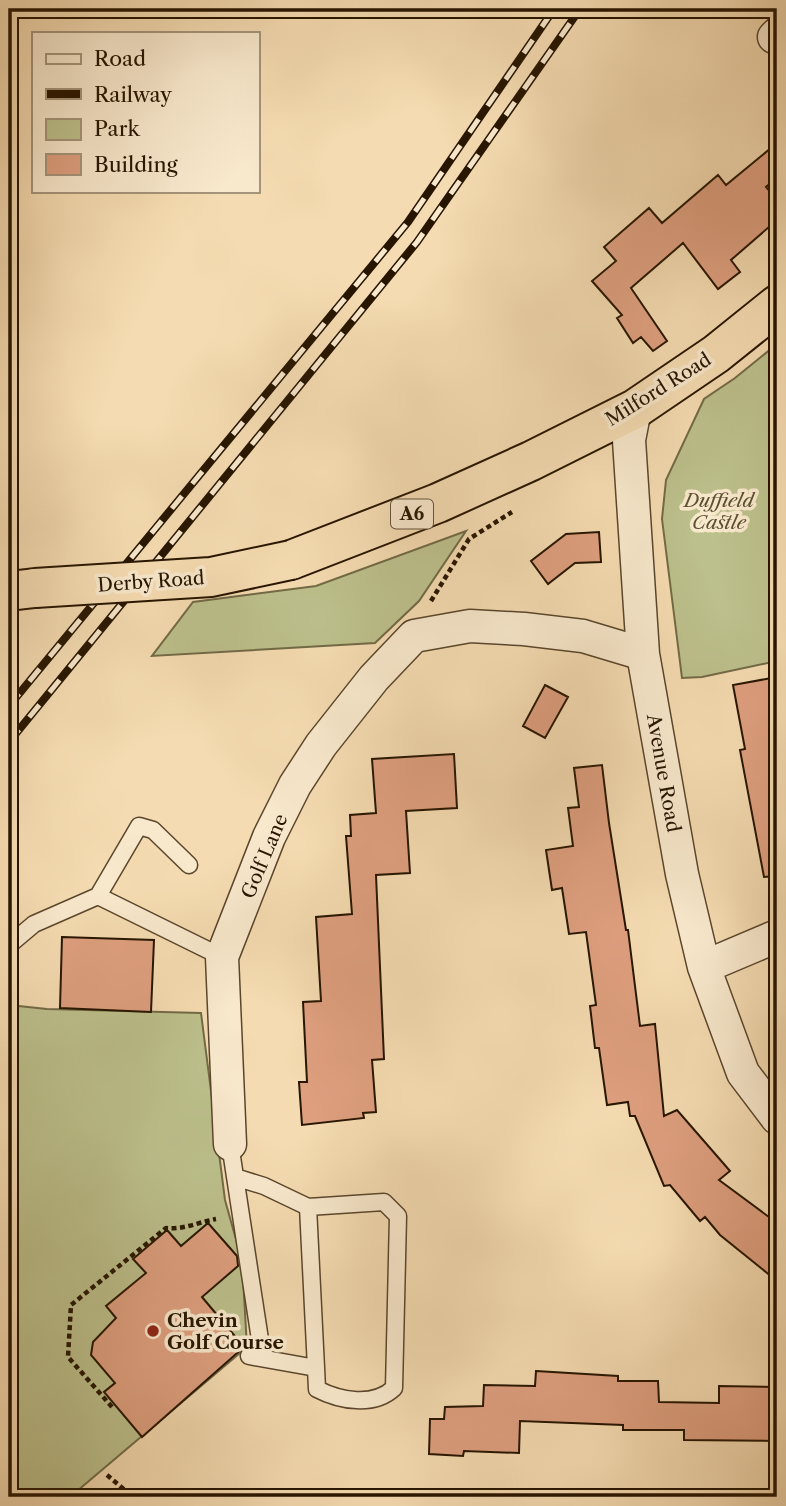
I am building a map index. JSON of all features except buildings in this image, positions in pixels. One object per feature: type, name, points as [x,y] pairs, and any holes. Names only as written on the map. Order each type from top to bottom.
[{"type":"highway","name":"Milford Road","points":[[291,560],[438,503],[531,461],[635,409],[716,354],[777,305]]},
{"type":"highway","name":"Derby Road","points":[[22,589],[211,577],[291,560]]},
{"type":"street","name":"Avenue Road","points":[[635,409],[629,440],[643,654],[682,874],[704,967],[743,1073],[777,1118]]},
{"type":"street","points":[[415,636],[470,626],[524,629],[583,636],[643,654]]},
{"type":"street","name":"Golf Lane","points":[[230,1144],[222,957],[269,837],[295,785],[321,745],[373,678],[415,636]]},
{"type":"street","points":[[704,967],[777,936]]},
{"type":"lane","points":[[9,945],[34,924],[99,896],[139,826],[153,830],[189,865]]},
{"type":"lane","points":[[99,896],[222,957]]},
{"type":"lane","name":"Golf Lane","points":[[230,1144],[240,1209],[255,1351],[316,1368]]},
{"type":"lane","points":[[235,1177],[264,1186],[308,1207],[384,1202],[398,1216],[394,1388],[386,1396],[358,1401],[327,1395],[317,1389],[308,1207]]},
{"type":"path","points":[[415,636],[439,584],[468,539],[514,511]]},
{"type":"path","points":[[112,1407],[68,1357],[71,1305],[166,1228],[177,1229],[216,1219],[240,1209]]},
{"type":"path","points":[[107,1475],[133,1497]]},
{"type":"path","points":[[193,1497],[407,1497]]},
{"type":"green space","name":"Duffield Castle","points":[[777,344],[777,661],[702,677],[682,678],[662,519],[666,480],[704,399]]},
{"type":"green space","points":[[466,531],[419,601],[375,643],[152,656],[193,602],[316,586]]},
{"type":"green space","points":[[9,1005],[47,1009],[201,1013],[225,1200],[242,1261],[247,1347],[70,1497],[9,1497]]},
{"type":"railway","points":[[9,706],[408,222],[554,9]]},
{"type":"railway","points":[[9,742],[417,242],[580,9]]},
{"type":"place","name":"Chevin Golf Course","points":[[153,1331]]}]
